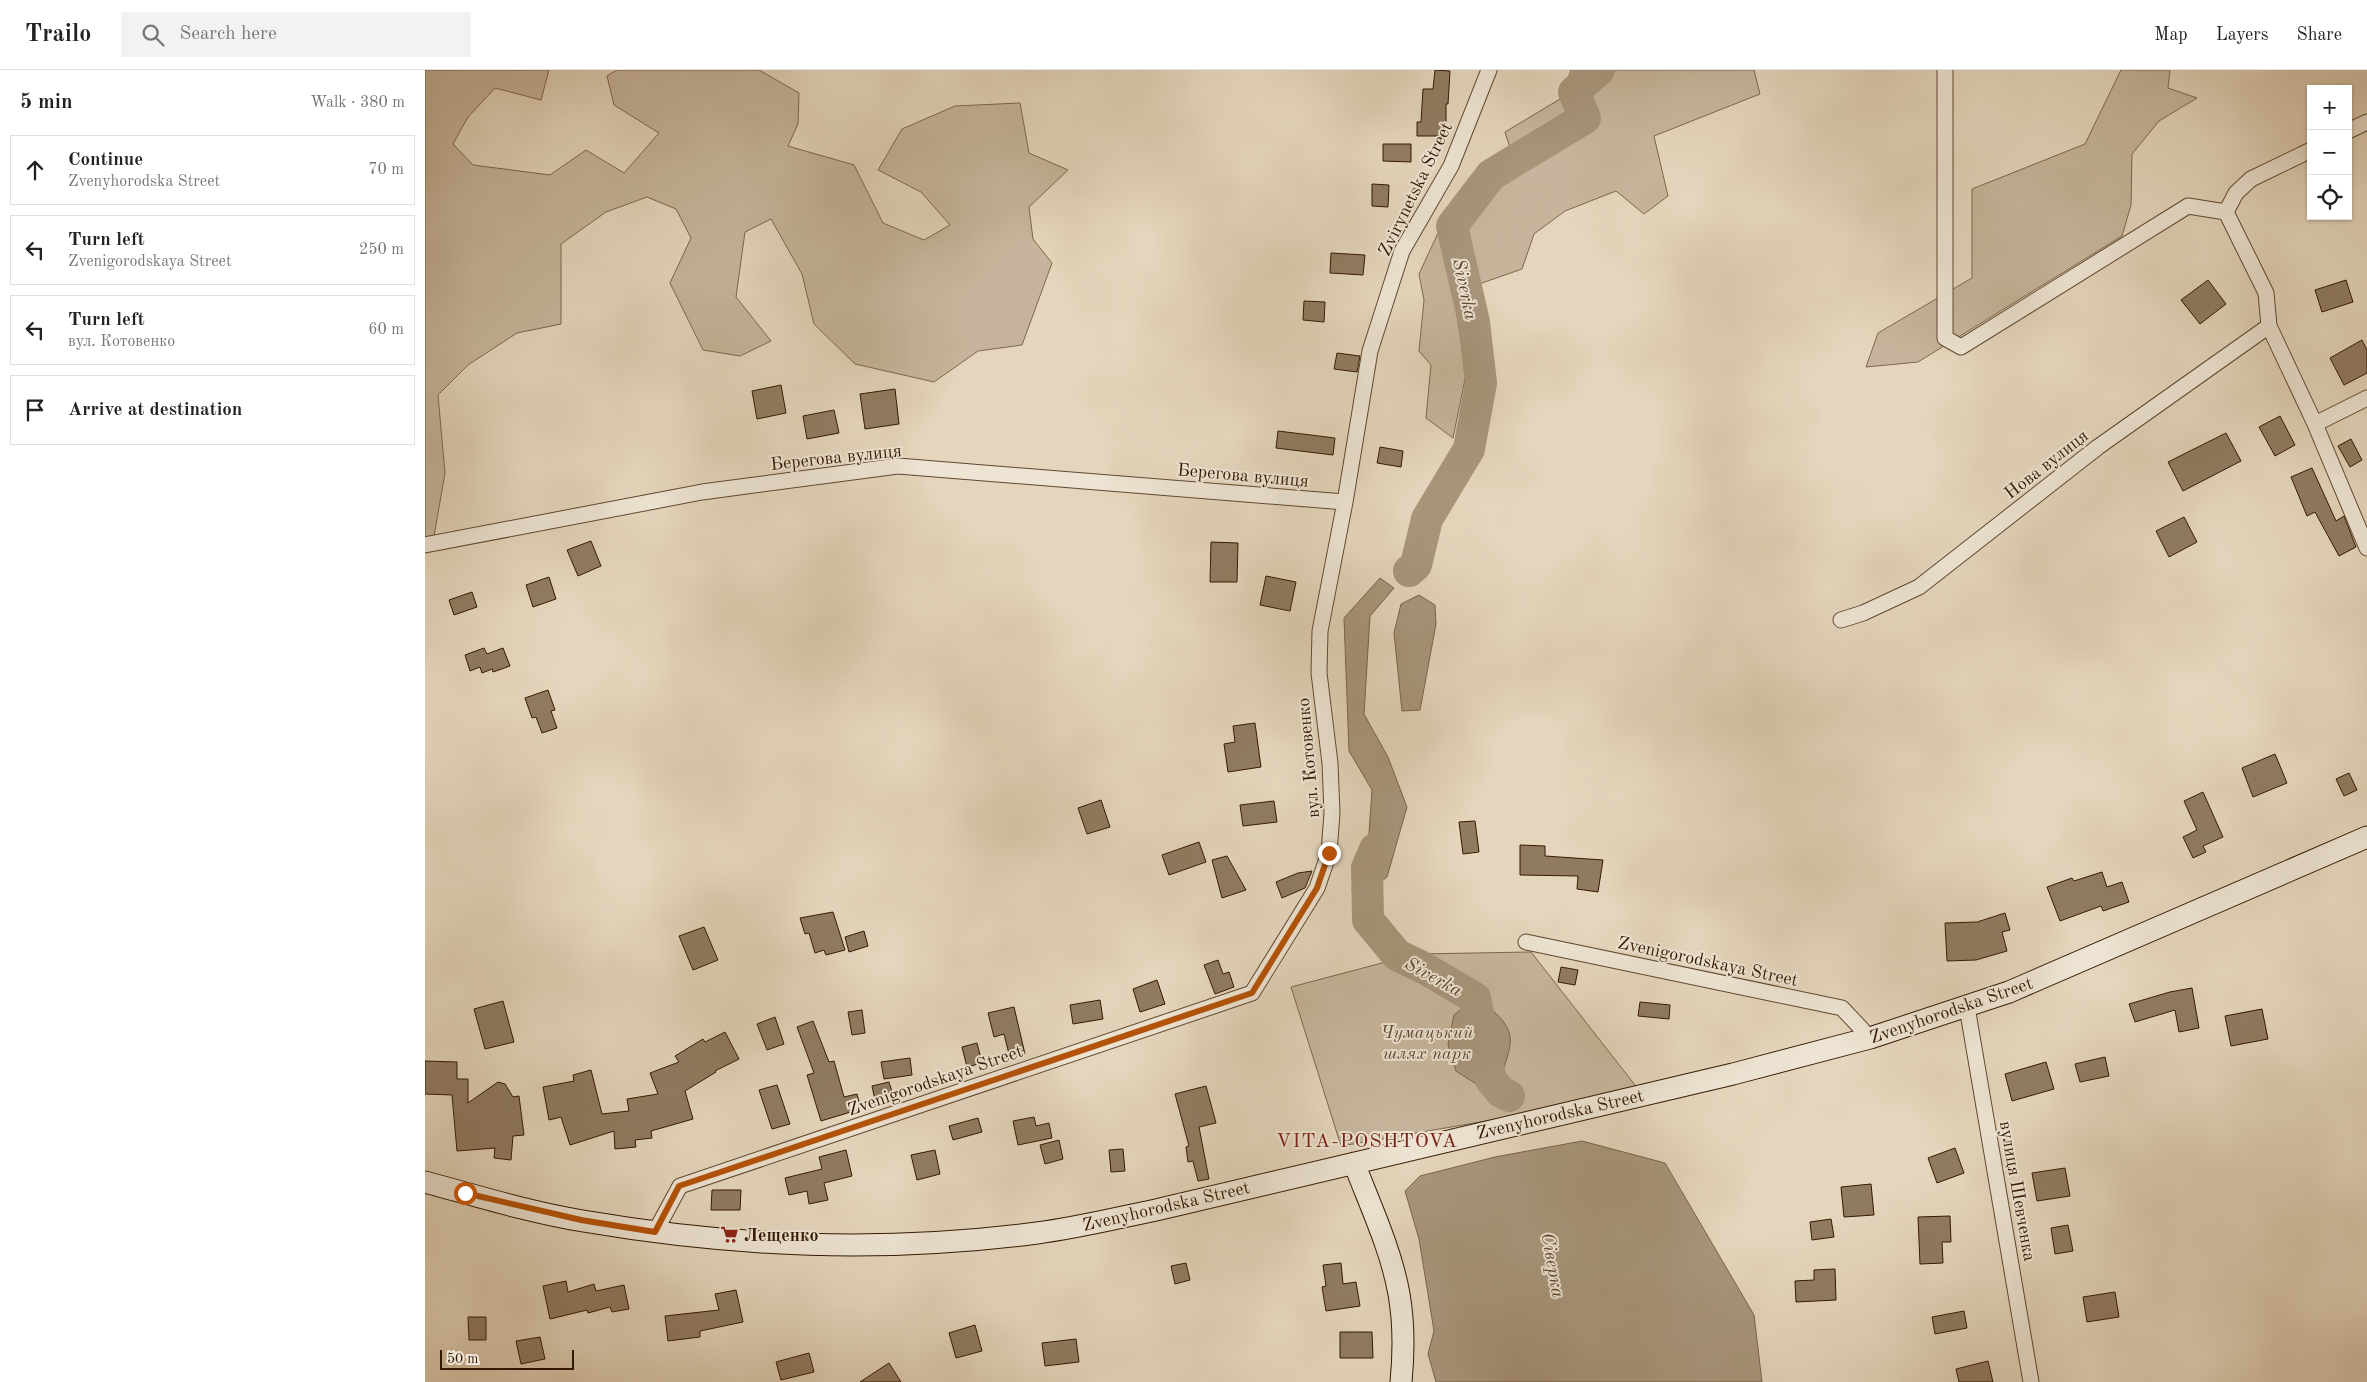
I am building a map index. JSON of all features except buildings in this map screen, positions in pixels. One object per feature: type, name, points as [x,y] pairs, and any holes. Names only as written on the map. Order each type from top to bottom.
[{"type":"street","name":"Zvirynetska Street","points":[[1345,502],[1370,351],[1402,251],[1451,166],[1489,70]]},
{"type":"street","points":[[1945,70],[1945,338],[1961,346],[2188,206],[2226,212]]},
{"type":"street","points":[[2350,130],[2367,122]]},
{"type":"street","points":[[2226,212],[2235,192],[2251,179],[2307,152]]},
{"type":"street","points":[[2226,212],[2266,293],[2269,326],[2315,424],[2367,548]]},
{"type":"street","name":"Нова вулиця","points":[[1841,620],[1863,613],[1919,586],[2098,447],[2269,326]]},
{"type":"street","points":[[2315,424],[2367,398]]},
{"type":"street","name":"Берегова вулиця","points":[[425,545],[703,492],[898,466],[1345,502]]},
{"type":"street","name":"вул. Котовенко","points":[[1252,993],[1312,896],[1329,853],[1332,813],[1330,763],[1319,674],[1319,650],[1322,615],[1345,502]]},
{"type":"street","name":"Zvenyhorodska Street","points":[[425,1182],[557,1215],[655,1232],[761,1242],[853,1246],[980,1240],[1039,1233],[1137,1214],[1733,1074],[1870,1038],[1967,1007],[2066,968],[2367,837]]},
{"type":"street","name":"Zvenigorodskaya Street","points":[[1526,942],[1842,1008],[1870,1038]]},
{"type":"street","name":"Zvenigorodskaya Street","points":[[655,1232],[679,1186],[1252,993]]},
{"type":"street","name":"вулиця Шевченка","points":[[1967,1007],[2031,1382]]},
{"type":"street","points":[[1354,1163],[1387,1251],[1398,1292],[1402,1319],[1401,1382]]},
{"type":"green space","points":[[425,70],[549,70],[541,100],[495,88],[468,117],[453,144],[473,165],[550,175],[586,150],[624,173],[659,133],[614,105],[607,76],[617,70],[759,70],[799,93],[798,124],[788,146],[854,165],[883,223],[924,240],[950,225],[921,192],[878,170],[902,129],[955,106],[1020,103],[1029,153],[1068,170],[1029,207],[1033,239],[1052,263],[1022,345],[978,351],[934,382],[855,364],[814,324],[802,274],[771,219],[745,232],[736,297],[771,341],[740,356],[703,350],[670,283],[691,238],[676,209],[647,197],[606,212],[561,244],[561,324],[517,333],[468,365],[438,395],[445,473],[433,542],[425,545]]},
{"type":"green space","points":[[1571,70],[1754,70],[1760,94],[1654,136],[1668,196],[1644,214],[1616,191],[1565,211],[1534,234],[1522,269],[1482,283],[1457,315],[1466,374],[1453,438],[1426,418],[1431,365],[1419,351],[1424,300],[1419,274],[1438,233],[1472,182],[1511,151],[1505,132],[1560,99]]},
{"type":"green space","points":[[2121,70],[2170,70],[2168,88],[2197,98],[2159,121],[2132,154],[2131,205],[2122,236],[1918,362],[1866,367],[1878,333],[1972,278],[1972,189],[2085,144]]},
{"type":"green space","name":"Чумацький шлях парк","points":[[1531,952],[1642,1094],[1341,1146],[1291,987],[1416,954]]},
{"type":"water","points":[[1380,578],[1394,588],[1370,616],[1364,714],[1388,757],[1407,807],[1387,877],[1364,895],[1352,890],[1358,853],[1368,847],[1372,790],[1349,751],[1344,618]]},
{"type":"water","points":[[1419,595],[1435,605],[1436,624],[1420,710],[1402,711],[1394,633],[1401,604]]},
{"type":"water","points":[[1475,998],[1501,1019],[1510,1036],[1503,1072],[1481,1087],[1456,1071],[1448,1044],[1454,1015]]},
{"type":"water","name":"Сіверка","points":[[1582,1141],[1665,1163],[1754,1315],[1762,1382],[1436,1382],[1428,1354],[1434,1331],[1419,1239],[1405,1191],[1420,1176],[1495,1157]]},
{"type":"waterway","name":"Siverka","points":[[1409,571],[1416,565],[1427,519],[1469,449],[1481,383],[1474,322],[1452,226],[1491,175],[1585,118],[1574,92],[1599,70]]},
{"type":"waterway","name":"Siverka","points":[[1375,849],[1367,868],[1368,920],[1397,955],[1424,968],[1475,998],[1491,1080],[1501,1092],[1509,1096]]},
{"type":"place","name":"Лещенко","points":[[730,1235]]},
{"type":"district","name":"VITA-POSHTOVA","points":[[1367,1140]]},
{"type":"route","points":[[465,1193],[581,1220],[655,1232],[679,1186],[1252,993],[1317,888],[1329,853]]}]
